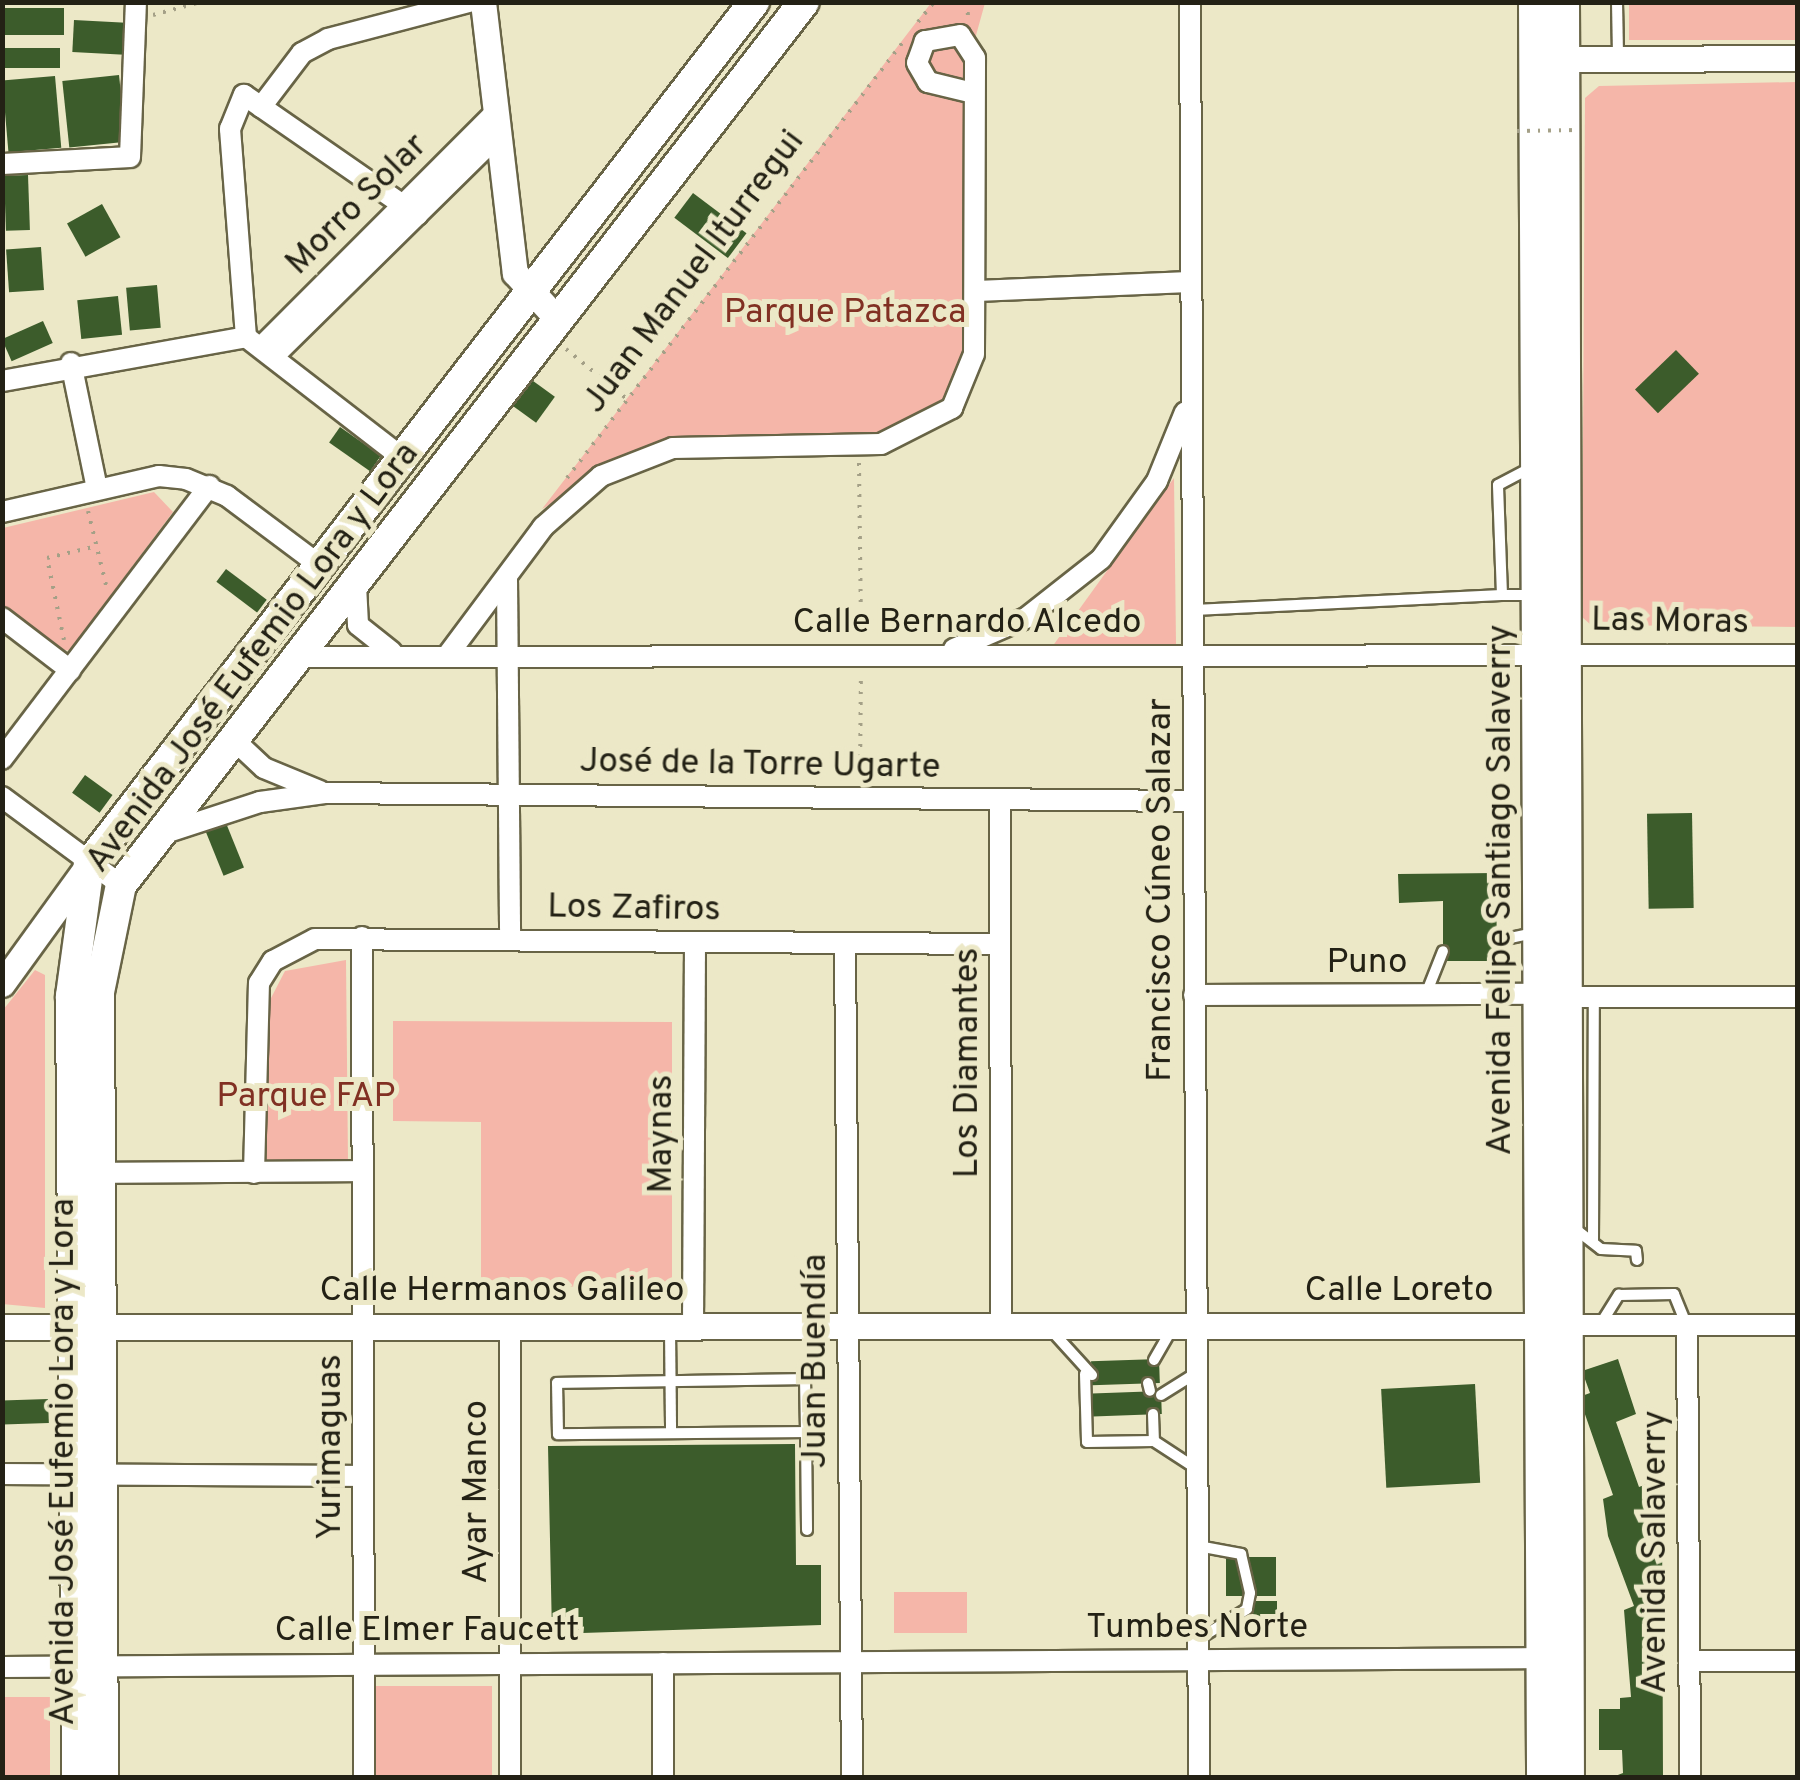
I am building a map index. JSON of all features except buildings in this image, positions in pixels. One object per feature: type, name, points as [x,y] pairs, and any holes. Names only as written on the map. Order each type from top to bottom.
[{"type":"main road","name":"Avenida José Eufemio Lora y Lora","points":[[102,1778],[89,1665],[87,1172],[74,948],[89,864],[405,460],[754,2]]},
{"type":"main road","name":"Avenida José Eufemio Lora y Lora","points":[[87,1172],[99,992],[121,885],[804,2]]},
{"type":"main road","name":"Avenida Felipe Santiago Salaverry","points":[[1535,2],[1541,595],[1554,653],[1567,996],[1543,1658],[1544,1778]]},
{"type":"main road","name":"Avenida Felipe Santiago Salaverry","points":[[1563,2],[1554,653],[1538,931],[1567,996],[1580,1041],[1579,1139],[1554,1326],[1568,1778]]},
{"type":"main road","name":"Avenida José Eufemio Lora y Lora","points":[[77,1778],[89,1665]]},
{"type":"street","points":[[405,460],[263,344],[230,129],[302,53],[328,39],[469,2]]},
{"type":"street","points":[[483,2],[514,273],[553,327]]},
{"type":"street","name":"Francisco Cúneo Salazar","points":[[1190,2],[1194,995],[1185,1325],[1195,1374],[1200,1778]]},
{"type":"street","points":[[2,164],[130,157],[136,10]]},
{"type":"street","points":[[1563,59],[1798,58]]},
{"type":"street","points":[[447,656],[576,494],[635,459],[724,442],[859,444],[912,436],[952,408],[974,354],[973,93]]},
{"type":"street","points":[[253,101],[409,210]]},
{"type":"street","name":"Morro Solar","points":[[263,344],[496,124]]},
{"type":"street","points":[[975,291],[1192,282]]},
{"type":"street","points":[[2,381],[71,363],[263,344]]},
{"type":"street","points":[[71,363],[97,488]]},
{"type":"street","points":[[937,654],[1026,618],[1101,559],[1158,481],[1192,391]]},
{"type":"street","points":[[2,512],[159,476],[209,486],[322,567]]},
{"type":"street","points":[[2,759],[209,486]]},
{"type":"street","points":[[507,580],[510,940]]},
{"type":"street","points":[[358,581],[358,626],[394,653]]},
{"type":"street","points":[[2,618],[70,670]]},
{"type":"street","name":"Calle Bernardo Alcedo","points":[[299,657],[394,653],[510,659],[1554,653]]},
{"type":"street","name":"Las Moras","points":[[1554,653],[1798,655]]},
{"type":"street","name":"José de la Torre Ugarte","points":[[232,739],[264,768],[326,793]]},
{"type":"street","name":"José de la Torre Ugarte","points":[[160,834],[260,802],[326,793],[1192,801]]},
{"type":"street","points":[[2,796],[121,885]]},
{"type":"street","name":"Los Diamantes","points":[[1000,800],[1001,1326]]},
{"type":"street","points":[[2,984],[89,864]]},
{"type":"street","name":"Yurimaguas","points":[[362,937],[364,1778]]},
{"type":"street","name":"Los Zafiros","points":[[254,1173],[254,1010],[273,961],[314,939],[1000,944]]},
{"type":"street","name":"Maynas","points":[[682,1326],[695,942]]},
{"type":"street","name":"Juan Buendía","points":[[845,943],[852,1778]]},
{"type":"street","name":"Puno","points":[[1194,995],[1798,996]]},
{"type":"street","points":[[87,1172],[363,1171]]},
{"type":"street","name":"Avenida Salaverry","points":[[1687,1325],[1690,1778]]},
{"type":"street","name":"Calle Loreto","points":[[1001,1326],[1798,1325]]},
{"type":"street","name":"Ayar Manco","points":[[510,1326],[510,1778]]},
{"type":"street","name":"Calle Hermanos Galileo","points":[[2,1327],[1001,1326]]},
{"type":"street","points":[[2,1474],[363,1476]]},
{"type":"street","name":"Tumbes Norte","points":[[851,1663],[1199,1650],[1543,1658]]},
{"type":"street","points":[[1689,1662],[1798,1661]]},
{"type":"street","points":[[663,1778],[664,1663]]},
{"type":"street","name":"Calle Elmer Faucett","points":[[2,1667],[851,1663]]},
{"type":"lane","points":[[1617,2],[1618,59]]},
{"type":"lane","points":[[1502,595],[1498,485],[1540,464]]},
{"type":"lane","points":[[1192,610],[1541,595]]},
{"type":"lane","points":[[1496,941],[1538,931]]},
{"type":"lane","points":[[1426,995],[1444,951]]},
{"type":"lane","points":[[1579,1139],[1593,1242]]},
{"type":"lane","points":[[1566,1222],[1593,1242],[1636,1251],[1637,1260]]},
{"type":"lane","points":[[1600,1326],[1619,1295],[1637,1290],[1674,1294],[1687,1325]]},
{"type":"lane","points":[[1154,1360],[1185,1325]]},
{"type":"lane","points":[[671,1433],[671,1382],[682,1326]]},
{"type":"lane","points":[[1047,1326],[1088,1375],[1086,1442],[1154,1441],[1197,1469]]},
{"type":"lane","points":[[1153,1390],[1195,1374]]},
{"type":"lane","points":[[806,1432],[558,1434],[558,1383],[805,1379],[808,1530]]},
{"type":"lane","points":[[1153,1414],[1154,1441]]},
{"type":"lane","points":[[1198,1546],[1241,1554],[1250,1593],[1247,1609],[1199,1650]]},
{"type":"path","points":[[136,10],[202,2]]},
{"type":"path","name":"Juan Manuel Iturregui","points":[[562,484],[934,2]]},
{"type":"path","points":[[1517,131],[1578,130]]},
{"type":"path","points":[[553,327],[628,400]]},
{"type":"path","points":[[859,444],[860,798]]},
{"type":"path","points":[[88,511],[108,594]]},
{"type":"path","points":[[65,644],[47,558],[97,546]]},
{"type":"green space","name":"Parque Patazca","points":[[931,3],[985,3],[968,64],[968,343],[946,398],[893,433],[656,442],[542,509]]},
{"type":"green space","points":[[1629,3],[1797,3],[1797,40],[1629,40]]},
{"type":"green space","points":[[1797,82],[1797,627],[1591,625],[1582,617],[1585,98],[1599,86]]},
{"type":"green space","points":[[1174,478],[1176,644],[1052,647]]},
{"type":"green space","points":[[154,492],[173,512],[70,650],[56,651],[3,611],[3,528]]},
{"type":"green space","name":"Parque FAP","points":[[346,960],[348,1161],[265,1163],[270,1000],[285,971]]},
{"type":"green space","points":[[35,970],[45,975],[45,1308],[2,1304],[3,1010]]},
{"type":"green space","points":[[393,1021],[672,1022],[672,1287],[481,1286],[481,1122],[393,1121]]},
{"type":"green space","points":[[894,1592],[967,1592],[967,1633],[894,1633]]},
{"type":"green space","points":[[376,1686],[492,1686],[492,1777],[376,1777]]},
{"type":"green space","points":[[3,1697],[50,1697],[50,1777],[3,1777]]}]
